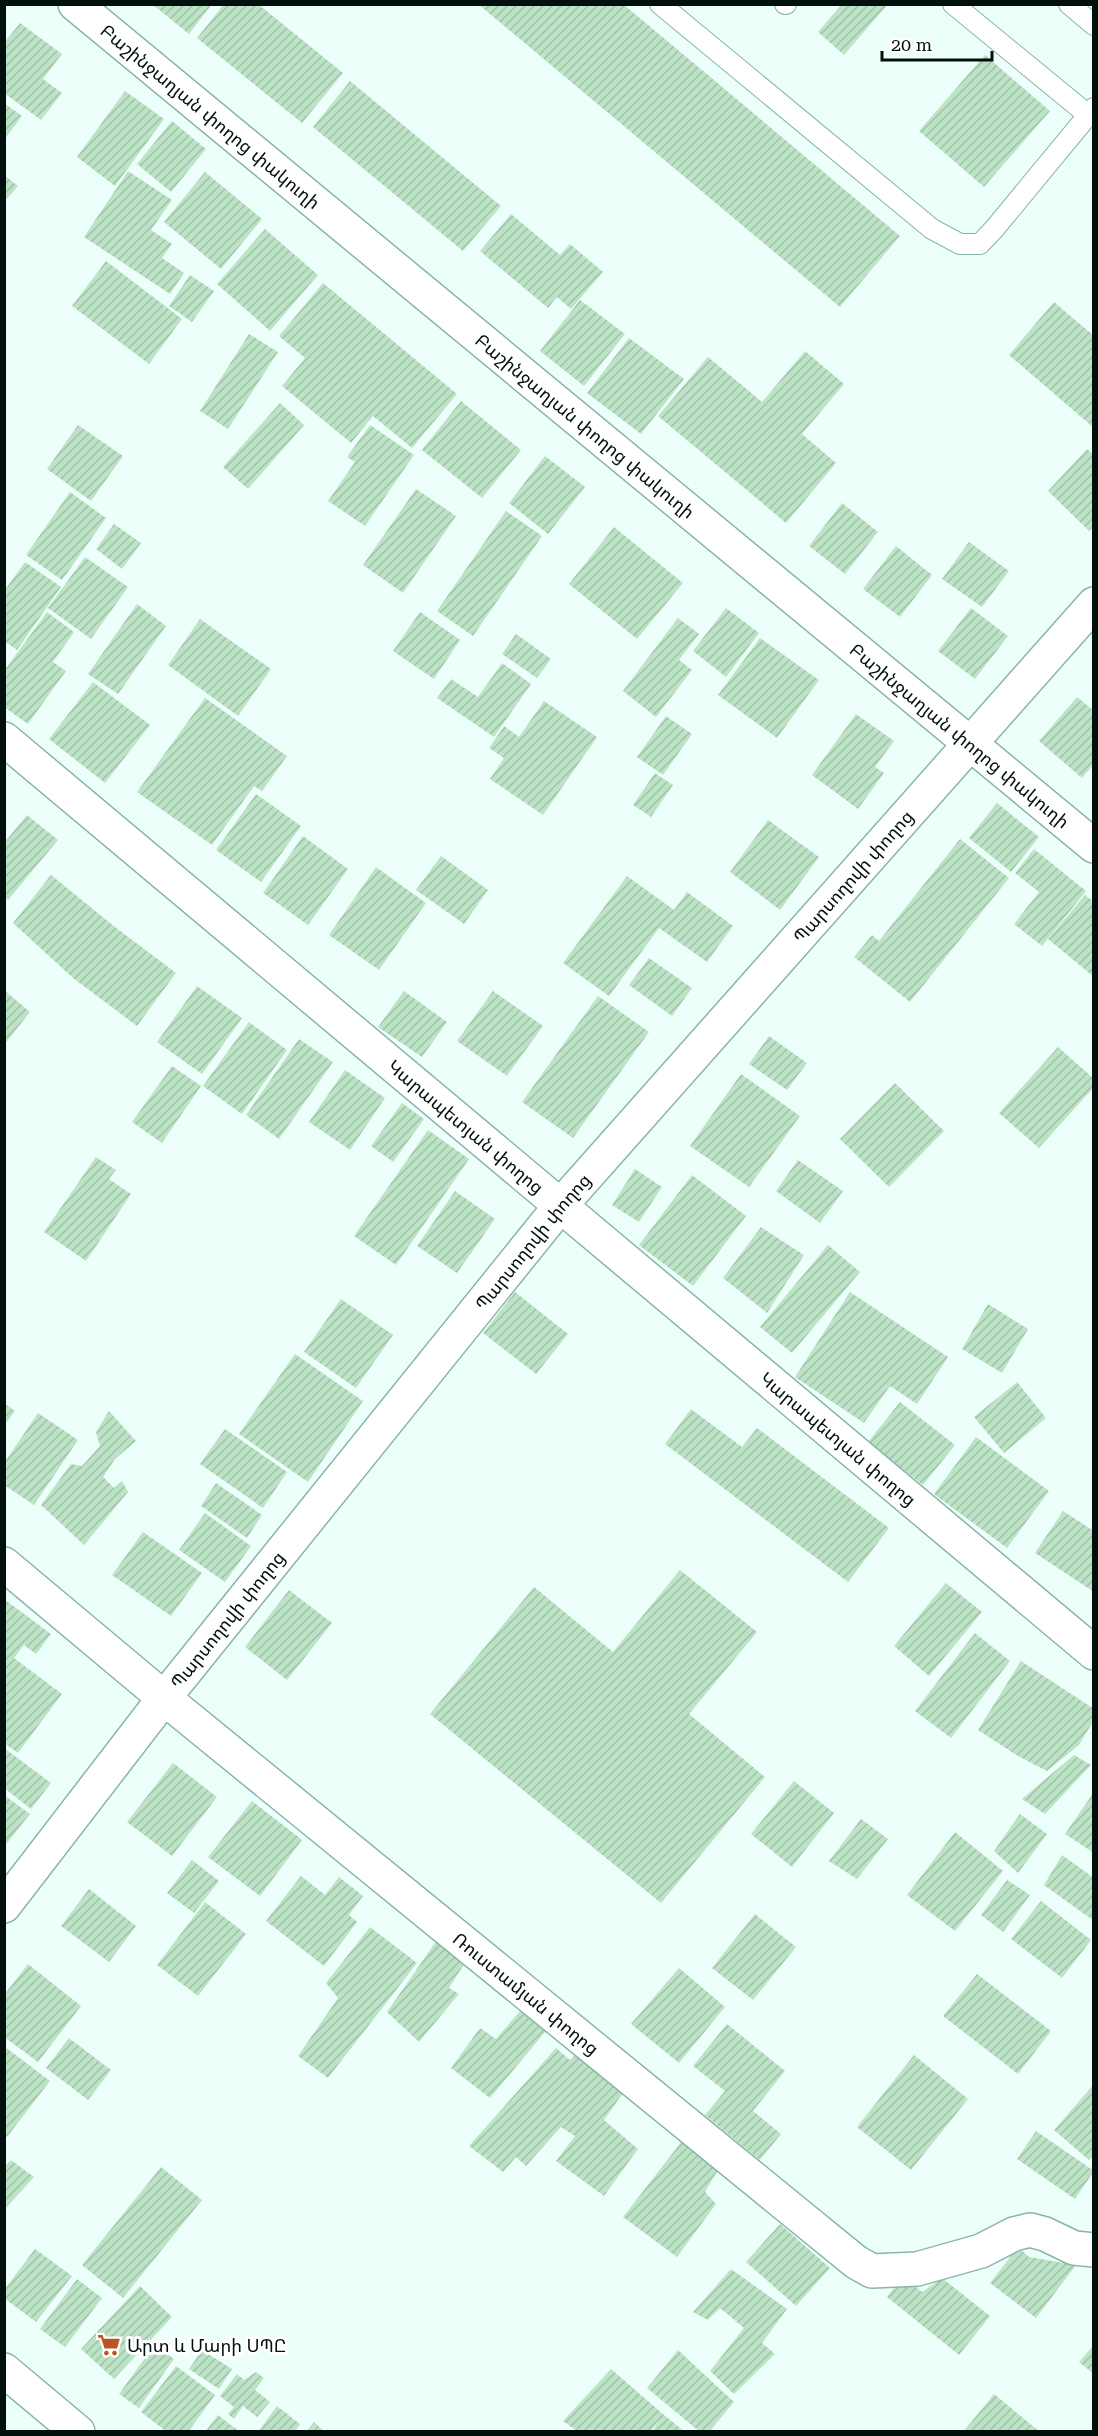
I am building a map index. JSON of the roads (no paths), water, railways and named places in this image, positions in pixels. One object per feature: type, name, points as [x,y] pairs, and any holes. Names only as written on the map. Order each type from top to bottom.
[{"type":"street","name":"Բաշինջաղյան փողոց փակուղի","points":[[75,4],[1094,846]]},
{"type":"street","name":"Պարսողովի փողոց","points":[[4,1906],[164,1698],[561,1205],[1094,604]]},
{"type":"street","name":"Կարապետյան փողոց","points":[[4,739],[1094,1653]]},
{"type":"street","name":"Ռուստամյան փողոց","points":[[4,1564],[164,1698],[856,2262],[872,2271],[917,2269],[981,2251],[1014,2234],[1030,2230],[1046,2234],[1074,2247],[1094,2250]]},
{"type":"street","points":[[4,2370],[78,2432]]},
{"type":"lane","points":[[660,4],[932,229],[960,244],[980,244],[996,228],[1090,111],[953,4]]},
{"type":"lane","points":[[1069,4],[1094,25]]},
{"type":"place","name":"Արտ և Մարի ՍՊԸ","points":[[109,2345]]}]
